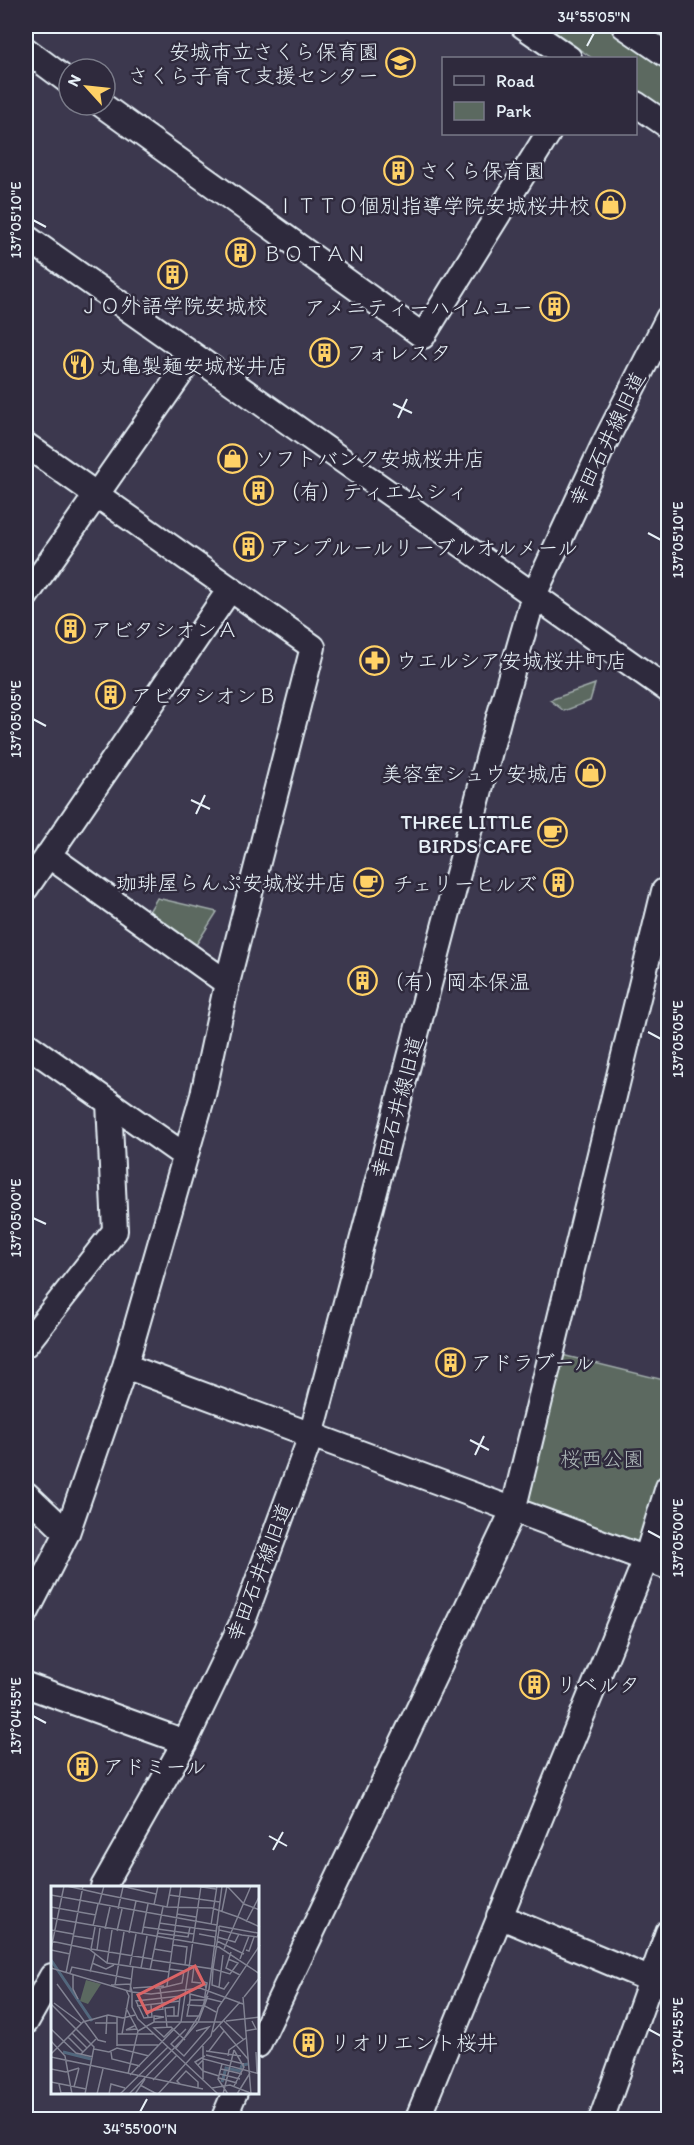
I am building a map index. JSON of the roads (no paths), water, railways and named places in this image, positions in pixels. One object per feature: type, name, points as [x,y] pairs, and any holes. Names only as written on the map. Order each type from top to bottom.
[{"type":"street","points":[[523,26],[568,57]]},
{"type":"street","points":[[624,26],[669,56]]},
{"type":"street","points":[[26,50],[57,72]]},
{"type":"street","points":[[637,105],[669,126]]},
{"type":"street","points":[[117,116],[423,336],[548,135]]},
{"type":"street","points":[[26,237],[669,690]]},
{"type":"street","name":"幸田石井線旧道","points":[[104,1886],[185,1742],[243,1621],[311,1436],[499,717],[534,596],[604,444],[669,318]]},
{"type":"street","points":[[26,596],[193,356]]},
{"type":"street","points":[[26,445],[313,647],[227,983],[202,1095],[125,1366],[67,1533],[26,1613]]},
{"type":"street","points":[[26,888],[230,589]]},
{"type":"street","points":[[48,855],[227,983]]},
{"type":"street","points":[[260,2041],[513,1511],[664,891],[669,894]]},
{"type":"street","points":[[26,1044],[185,1156]]},
{"type":"street","points":[[26,1344],[115,1232],[109,1102]]},
{"type":"street","points":[[125,1366],[657,1563]]},
{"type":"street","points":[[417,2120],[499,1916],[657,1563],[669,1487]]},
{"type":"street","points":[[26,1494],[67,1533]]},
{"type":"street","points":[[26,1685],[185,1742]]},
{"type":"street","points":[[499,1916],[660,1984]]},
{"type":"street","points":[[601,2120],[660,1984],[669,1932]]},
{"type":"street","points":[[26,2022],[51,1978]]},
{"type":"street","points":[[223,2120],[235,2094]]},
{"type":"place","name":"安城市立さくら保育園 さくら子育て支援センター","points":[[400,63]]},
{"type":"place","name":"さくら保育園","points":[[398,170]]},
{"type":"place","name":"ＩＴＴＯ個別指導学院安城桜井校","points":[[611,205]]},
{"type":"place","name":"ＢＯＴＡＮ","points":[[241,253]]},
{"type":"place","name":"ＪＯ外語学院安城校","points":[[173,274]]},
{"type":"place","name":"アメニティーハイムユー","points":[[554,307]]},
{"type":"place","name":"フォレスタ","points":[[325,352]]},
{"type":"place","name":"丸亀製麺安城桜井店","points":[[78,365]]},
{"type":"place","name":"ソフトバンク安城桜井店","points":[[233,458]]},
{"type":"place","name":"（有）ティエムシィ","points":[[258,491]]},
{"type":"place","name":"アンプルールリーブルオルメール","points":[[248,547]]},
{"type":"place","name":"アビタシオンＡ","points":[[70,629]]},
{"type":"place","name":"ウエルシア安城桜井町店","points":[[375,660]]},
{"type":"place","name":"アビタシオンＢ","points":[[110,695]]},
{"type":"place","name":"美容室シュウ安城店","points":[[590,773]]},
{"type":"place","name":"THREE LITTLE BIRDS CAFE","points":[[553,833]]},
{"type":"place","name":"珈琲屋らんぷ安城桜井店","points":[[368,882]]},
{"type":"place","name":"チェリーヒルズ","points":[[558,883]]},
{"type":"place","name":"（有）岡本保温","points":[[362,981]]},
{"type":"place","name":"アドラブール","points":[[450,1362]]},
{"type":"place","name":"リベルタ","points":[[535,1684]]},
{"type":"place","name":"アドミール","points":[[82,1766]]},
{"type":"place","name":"リオリエント桜井","points":[[309,2042]]},
{"type":"park label","name":"桜西公園","points":[[602,1458]]}]
